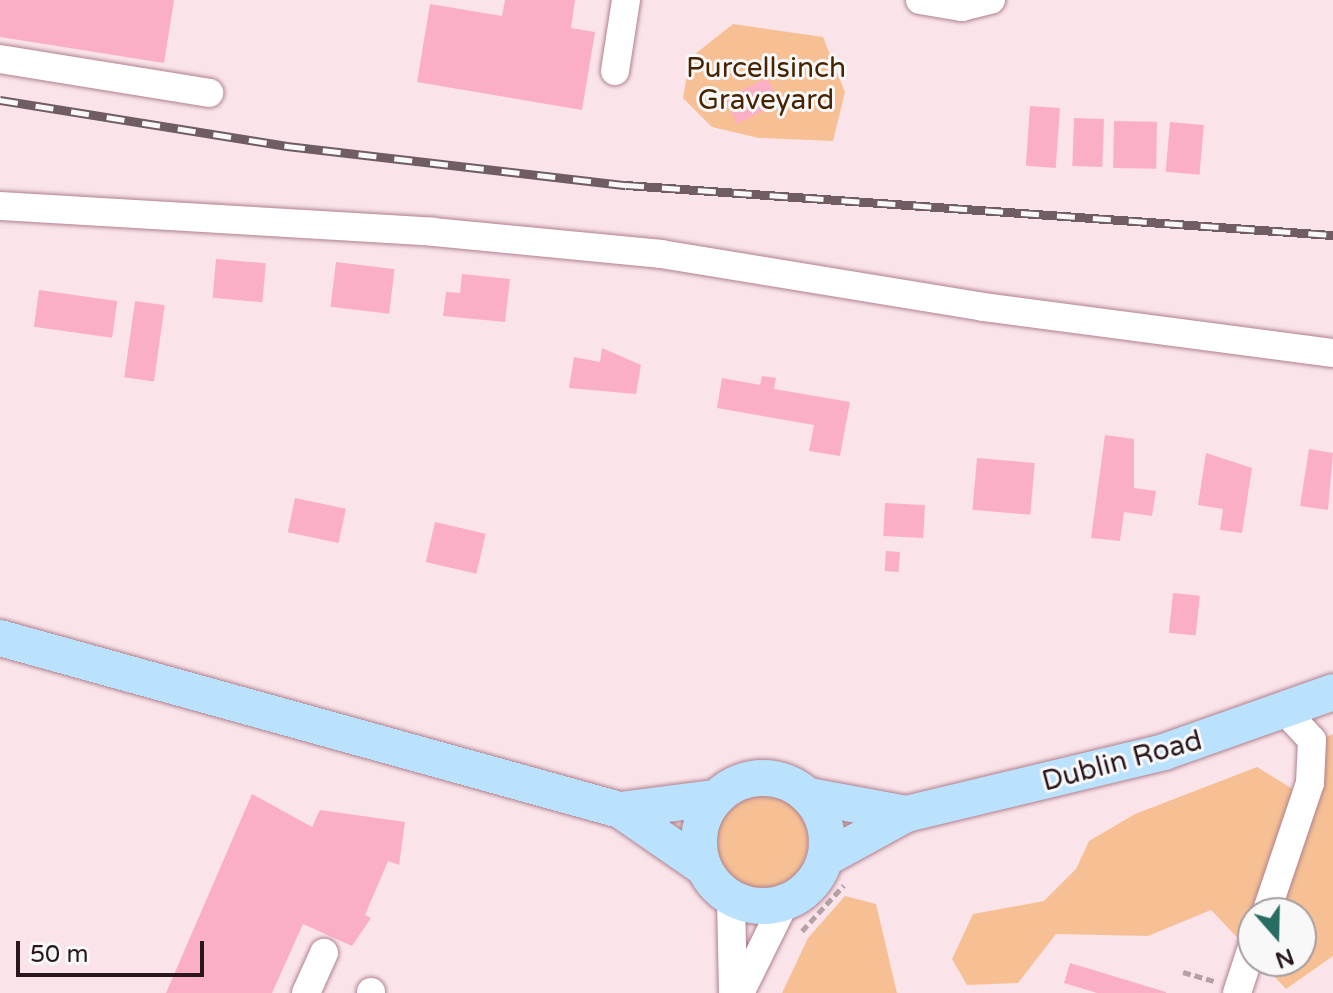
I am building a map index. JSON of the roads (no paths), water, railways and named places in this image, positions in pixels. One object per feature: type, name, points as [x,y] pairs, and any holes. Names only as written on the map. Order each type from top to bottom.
[{"type":"main road","points":[[0,638],[620,810],[704,868],[731,898],[757,906],[785,902],[817,877],[838,869],[906,814]]},
{"type":"main road","name":"Dublin Road","points":[[906,814],[1164,752],[1286,712],[1333,692]]},
{"type":"main road","points":[[620,810],[715,798],[762,778],[809,796],[906,814]]},
{"type":"main road","points":[[809,796],[828,836],[838,869]]},
{"type":"main road","points":[[704,868],[699,832],[715,798]]},
{"type":"street","points":[[615,71],[626,0]]},
{"type":"street","points":[[920,0],[962,7],[991,0]]},
{"type":"street","points":[[0,59],[209,93]]},
{"type":"street","points":[[0,206],[433,232],[661,254],[983,307],[1333,353]]},
{"type":"street","points":[[1271,897],[1310,783],[1312,740],[1286,712]]},
{"type":"street","points":[[731,898],[733,993]]},
{"type":"street","points":[[740,993],[785,902]]},
{"type":"street","points":[[306,993],[324,953]]},
{"type":"railway","points":[[0,100],[287,146],[626,185],[1333,235]]},
{"type":"park label","name":"Purcellsinch Graveyard","points":[[766,84]]}]
